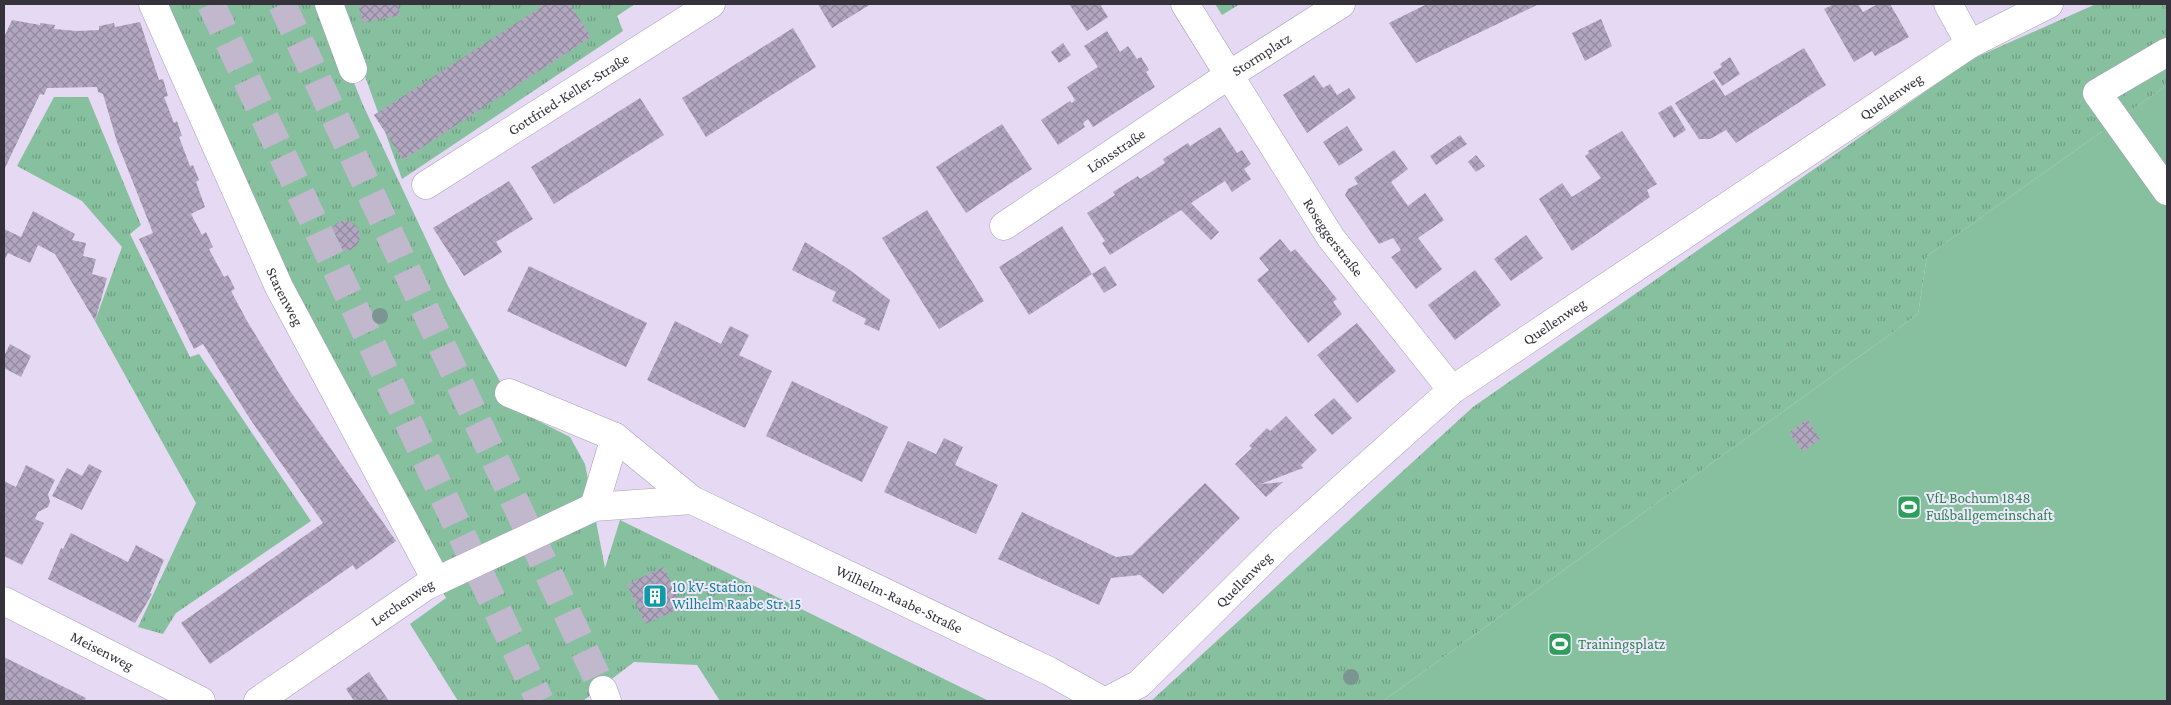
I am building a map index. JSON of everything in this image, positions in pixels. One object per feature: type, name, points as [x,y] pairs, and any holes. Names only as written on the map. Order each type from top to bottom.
[{"type":"street","name":"Starenweg","points":[[153,4],[278,288],[436,580]]},
{"type":"street","points":[[330,4],[353,69]]},
{"type":"street","name":"Gottfried-Keller-Straße","points":[[426,185],[710,4]]},
{"type":"street","name":"Stormplatz","points":[[1185,4],[1229,75],[1340,4]]},
{"type":"street","points":[[1948,4],[1970,44]]},
{"type":"street","name":"Quellenweg","points":[[1105,701],[1139,684],[1281,543],[1452,390],[1970,44],[2049,4]]},
{"type":"street","points":[[2167,52],[2097,93],[2167,191]]},
{"type":"street","name":"Lönsstraße","points":[[1004,226],[1229,75]]},
{"type":"street","name":"Roseggerstraße","points":[[1229,75],[1332,238],[1452,390]]},
{"type":"street","name":"Wilhelm-Raabe-Straße","points":[[509,393],[615,437],[692,500],[1049,671],[1105,701]]},
{"type":"street","points":[[594,507],[615,437]]},
{"type":"street","name":"Wilhelm-Raabe-Straße","points":[[559,524],[594,507],[692,500]]},
{"type":"street","name":"Lerchenweg","points":[[258,701],[436,580],[559,524]]},
{"type":"street","name":"Meisenweg","points":[[4,601],[201,701]]},
{"type":"green space","points":[[166,4],[322,4],[363,105],[448,286],[515,409],[570,437],[585,464],[605,568],[620,520],[989,701],[720,701],[697,665],[634,662],[583,701],[458,701],[410,624],[446,598],[302,303]]},
{"type":"green space","points":[[339,4],[635,4],[617,16],[623,31],[402,179]]},
{"type":"green space","points":[[1215,4],[1240,4],[1222,15]]},
{"type":"green space","points":[[2096,4],[2167,4],[2167,85],[1927,256],[1918,314],[1383,701],[1151,701],[1473,407],[1972,59]]},
{"type":"green space","name":"VfL Bochum 1848 Fußballgemeinschaft","points":[[2167,85],[2167,701],[1383,701],[1918,314],[1927,256]]},
{"type":"green space","points":[[54,97],[88,97],[141,225],[130,234],[190,357],[199,354],[311,521],[176,613],[163,634],[138,627],[196,503],[95,321],[122,247],[82,201],[17,166]]},
{"type":"building","points":[[358,4],[398,4],[400,15],[363,23]]},
{"type":"building","points":[[538,4],[570,4],[591,37],[403,160],[374,115],[541,7]]},
{"type":"building","points":[[818,4],[871,4],[832,28]]},
{"type":"building","points":[[1069,4],[1104,4],[1101,6],[1108,17],[1087,31]]},
{"type":"building","points":[[1427,4],[1539,4],[1416,63],[1389,23]]},
{"type":"building","points":[[1834,4],[1858,4],[1863,12],[1878,4],[1890,4],[1909,37],[1875,56],[1872,51],[1854,62],[1824,9]]},
{"type":"building","points":[[1601,19],[1612,46],[1585,61],[1572,33]]},
{"type":"building","points":[[12,20],[40,25],[40,23],[55,25],[54,29],[77,31],[99,30],[99,26],[114,23],[115,27],[140,22],[159,80],[163,79],[168,96],[164,97],[174,123],[177,121],[182,136],[179,137],[190,166],[193,165],[199,180],[196,182],[205,207],[191,214],[202,235],[206,232],[213,247],[209,249],[224,277],[228,275],[235,289],[231,291],[290,391],[396,541],[356,570],[353,565],[210,664],[181,623],[323,523],[250,419],[203,344],[194,349],[139,239],[153,233],[117,142],[103,94],[98,92],[97,87],[47,88],[44,95],[40,94],[4,170],[4,37]]},
{"type":"building","points":[[793,28],[816,67],[706,137],[682,98]]},
{"type":"building","points":[[1107,31],[1120,52],[1128,46],[1137,59],[1141,57],[1149,70],[1146,72],[1155,87],[1093,127],[1088,119],[1083,123],[1085,127],[1058,145],[1041,120],[1070,101],[1072,103],[1075,100],[1067,87],[1098,67],[1084,46]]},
{"type":"building","points":[[1063,43],[1071,55],[1059,63],[1051,52]]},
{"type":"building","points":[[1804,48],[1826,85],[1736,143],[1726,130],[1710,139],[1699,139],[1675,103],[1714,79],[1725,96]]},
{"type":"building","points":[[1730,57],[1740,74],[1722,86],[1713,72],[1722,67],[1720,64]]},
{"type":"building","points":[[1314,75],[1323,88],[1330,84],[1337,95],[1349,88],[1356,98],[1307,133],[1283,95]]},
{"type":"building","points":[[640,98],[664,135],[554,204],[531,167]]},
{"type":"building","points":[[1671,105],[1686,130],[1674,138],[1658,113]]},
{"type":"building","points":[[1002,124],[1032,169],[966,213],[936,167]]},
{"type":"building","points":[[1347,126],[1363,150],[1339,166],[1323,142]]},
{"type":"building","points":[[1220,127],[1237,153],[1242,150],[1251,164],[1244,169],[1251,179],[1232,192],[1225,181],[1191,203],[1219,232],[1211,240],[1181,210],[1110,255],[1102,243],[1105,241],[1087,213],[1115,195],[1113,192],[1138,176],[1140,179],[1165,163],[1163,159],[1188,143],[1190,146]]},
{"type":"building","points":[[1622,131],[1657,184],[1647,190],[1650,197],[1572,251],[1539,199],[1562,183],[1572,197],[1601,178],[1585,156],[1589,153],[1588,151]]},
{"type":"building","points":[[1460,135],[1467,144],[1436,165],[1430,156]]},
{"type":"building","points":[[1394,150],[1408,169],[1391,182],[1408,206],[1425,193],[1444,220],[1418,238],[1442,269],[1416,289],[1391,257],[1401,250],[1393,238],[1379,244],[1345,195],[1348,189],[1358,184],[1354,178]]},
{"type":"building","points":[[1476,155],[1485,166],[1476,172],[1468,162]]},
{"type":"building","points":[[509,181],[533,219],[496,242],[502,252],[464,276],[433,228]]},
{"type":"building","points":[[927,210],[984,301],[939,329],[882,238]]},
{"type":"building","points":[[33,211],[75,234],[72,240],[86,243],[83,256],[96,259],[92,274],[107,278],[95,321],[55,254],[38,245],[30,263],[8,253],[4,261],[4,229],[21,237]]},
{"type":"building","points":[[345,221],[351,222],[359,230],[359,242],[351,250],[345,251],[339,250],[331,242],[330,236],[331,230],[339,222]]},
{"type":"building","points":[[1062,226],[1092,274],[1029,315],[999,267]]},
{"type":"building","points":[[1526,235],[1543,258],[1511,281],[1494,259]]},
{"type":"building","points":[[1280,239],[1291,252],[1295,249],[1319,277],[1337,299],[1333,302],[1342,314],[1308,343],[1257,280],[1269,270],[1259,258]]},
{"type":"building","points":[[805,242],[847,268],[890,300],[879,331],[864,324],[866,319],[832,301],[836,292],[792,270]]},
{"type":"building","points":[[529,266],[647,323],[626,367],[507,311]]},
{"type":"building","points":[[1105,266],[1117,285],[1104,293],[1092,274]]},
{"type":"building","points":[[1475,270],[1501,305],[1455,340],[1428,305]]},
{"type":"building","points":[[675,321],[721,344],[730,326],[749,335],[739,355],[772,371],[745,428],[647,380]]},
{"type":"building","points":[[1357,323],[1396,371],[1357,403],[1317,355]]},
{"type":"building","points":[[10,344],[31,356],[21,377],[4,368],[4,356]]},
{"type":"building","points":[[792,381],[888,427],[862,482],[766,436]]},
{"type":"building","points":[[1334,398],[1352,418],[1332,435],[1314,415]]},
{"type":"building","points":[[1286,416],[1317,450],[1301,465],[1303,468],[1261,484],[1283,482],[1266,497],[1235,464],[1252,448],[1249,446],[1267,428],[1270,431]]},
{"type":"building","points":[[1807,419],[1820,439],[1803,452],[1789,433]]},
{"type":"building","points":[[944,438],[963,447],[955,465],[998,485],[976,534],[884,492],[908,441],[936,454]]},
{"type":"building","points":[[89,464],[102,471],[82,510],[52,496],[67,468],[82,476]]},
{"type":"building","points":[[26,465],[55,480],[48,494],[50,502],[48,507],[38,512],[35,519],[44,523],[22,565],[4,556],[4,481],[16,487]]},
{"type":"building","points":[[1205,483],[1240,518],[1163,594],[1140,575],[1111,578],[1099,605],[998,559],[1022,512],[1116,557],[1132,555]]},
{"type":"building","points":[[71,533],[128,562],[136,545],[164,560],[150,593],[152,594],[135,623],[48,579],[61,548],[63,549]]},
{"type":"building","name":"10 kV-Station Wilhelm Raabe Str. 15","points":[[664,567],[682,608],[645,624],[627,584]]},
{"type":"building","points":[[4,657],[86,698],[84,701],[4,701]]},
{"type":"building","points":[[369,672],[389,701],[354,701],[346,689]]},
{"type":"tunnel","points":[[211,4],[540,701]]},
{"type":"tunnel","points":[[282,4],[603,690]]},
{"type":"place","name":"VfL Bochum 1848 Fußballgemeinschaft","points":[[1909,507]]},
{"type":"place","name":"10 kV-Station Wilhelm Raabe Str. 15","points":[[655,596]]},
{"type":"place","name":"Trainingsplatz","points":[[1560,644]]}]
